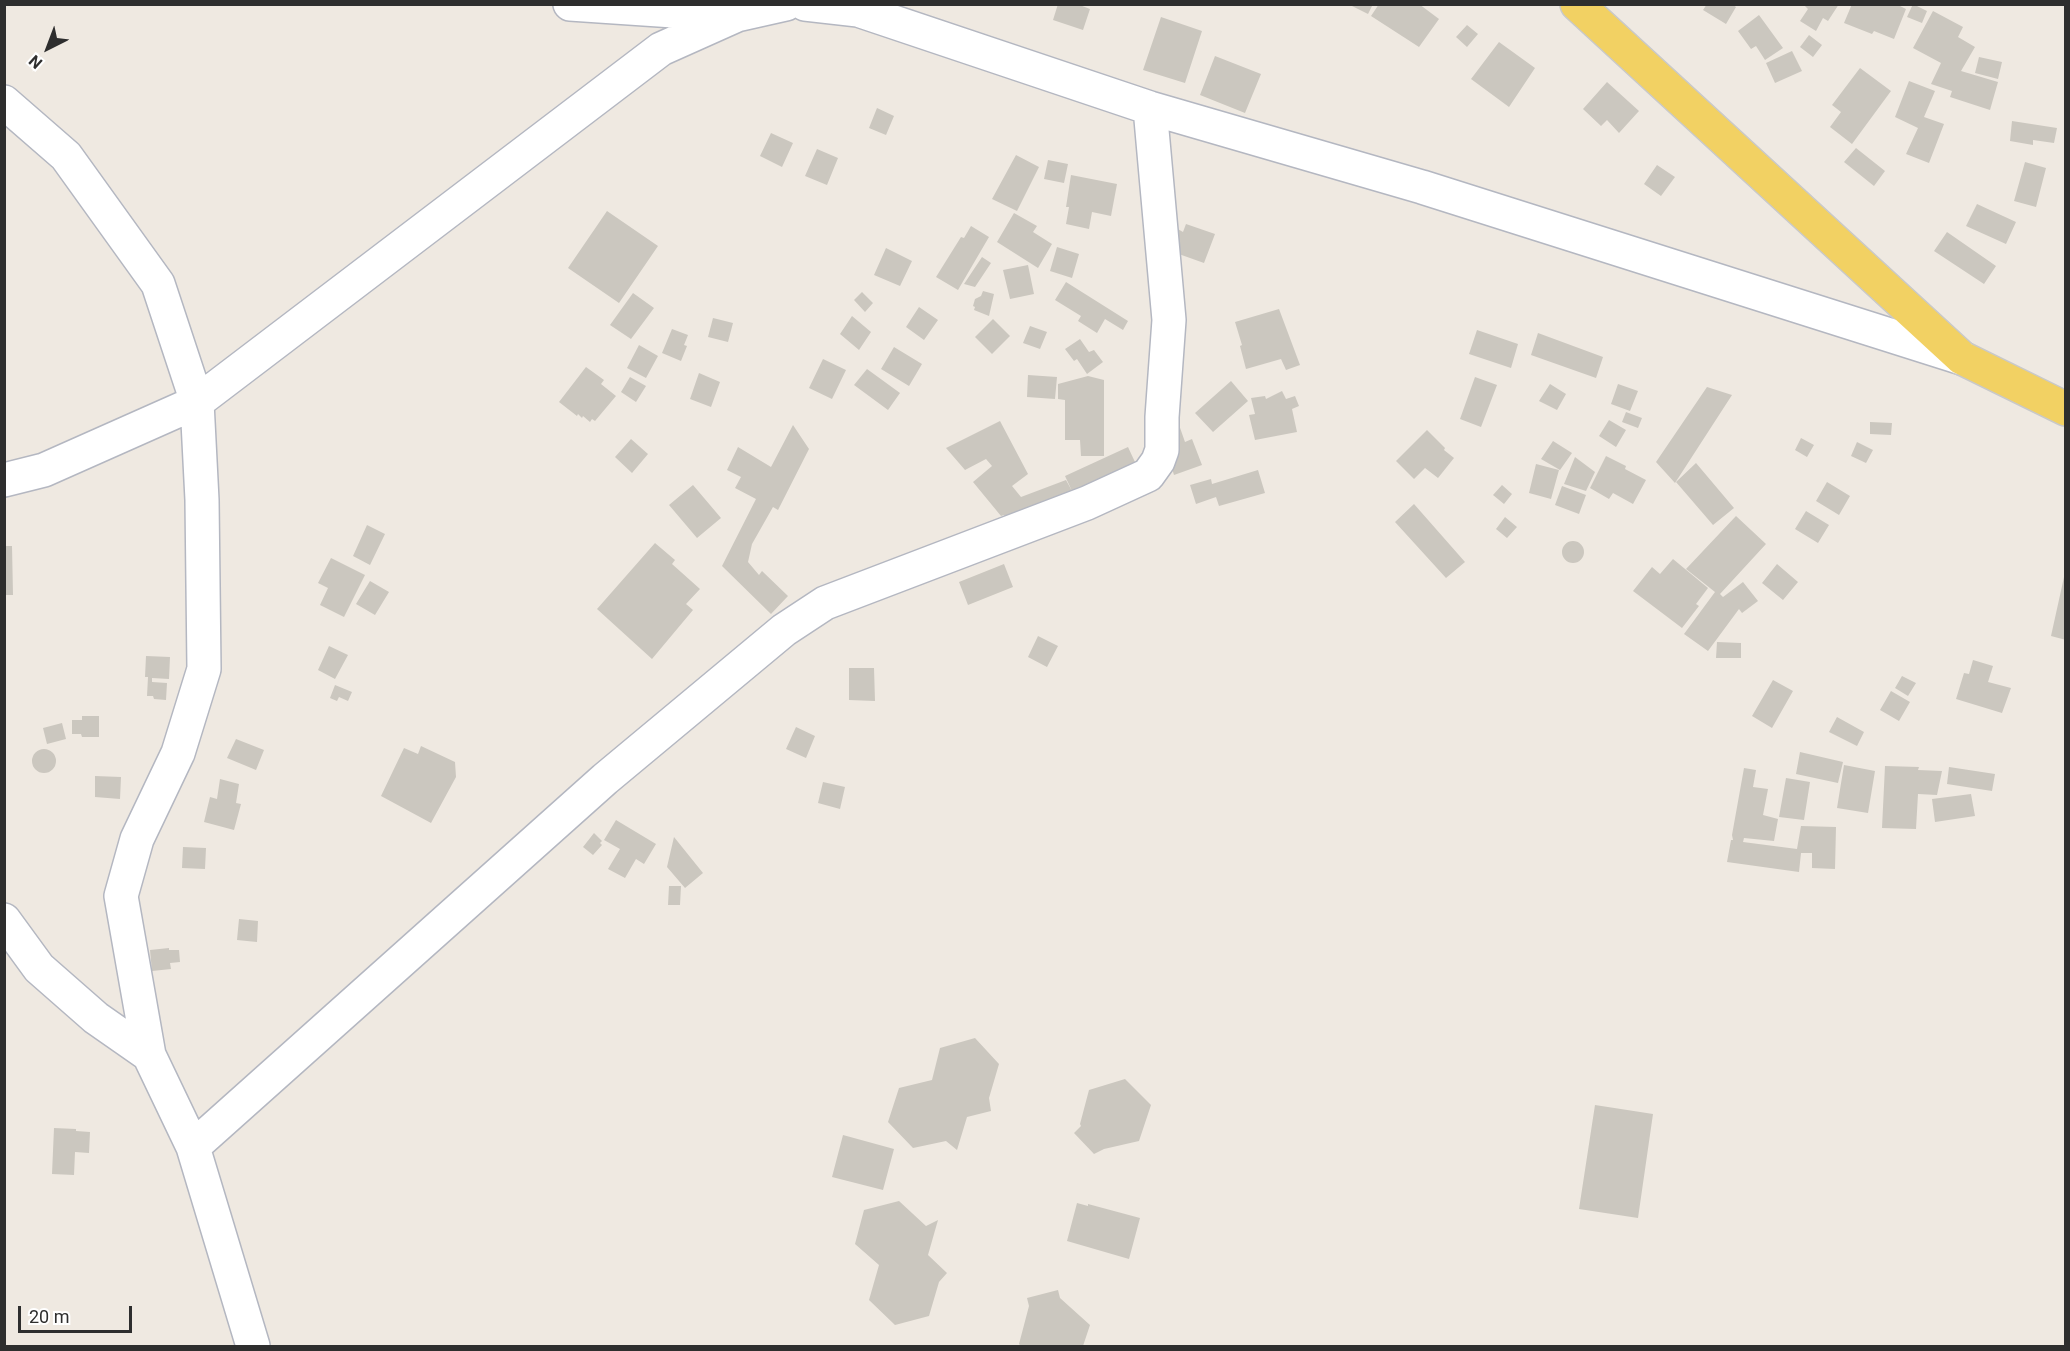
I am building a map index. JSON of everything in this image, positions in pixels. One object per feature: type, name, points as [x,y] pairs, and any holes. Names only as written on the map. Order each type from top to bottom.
[{"type":"main road","points":[[1577,4],[1962,358],[2066,409]]},
{"type":"street","points":[[570,4],[737,15]]},
{"type":"street","points":[[4,480],[44,470],[197,402],[661,50],[737,15],[786,4]]},
{"type":"street","points":[[805,4],[858,10],[1150,108],[1433,190],[1962,358]]},
{"type":"street","points":[[4,102],[66,156],[158,285],[197,402],[202,500],[204,669],[178,753],[136,838],[122,896],[149,1055],[193,1147],[253,1347]]},
{"type":"street","points":[[193,1147],[605,779],[784,630],[825,603],[1087,503],[1148,475],[1158,461],[1162,450],[1169,320],[1150,108]]},
{"type":"street","points":[[4,920],[39,968],[96,1018],[149,1055]]},
{"type":"building","points":[[1058,4],[1077,4],[1090,9],[1083,30],[1053,20]]},
{"type":"building","points":[[1348,4],[1373,4],[1368,14]]},
{"type":"building","points":[[1379,4],[1419,4],[1439,19],[1419,47],[1371,16]]},
{"type":"building","points":[[1707,4],[1732,4],[1736,7],[1726,24],[1703,10]]},
{"type":"building","points":[[1803,4],[1839,4],[1828,21],[1823,18],[1816,31],[1800,21],[1808,9]]},
{"type":"building","points":[[1852,4],[1896,4],[1906,9],[1894,39],[1874,31],[1872,34],[1844,23]]},
{"type":"building","points":[[1913,4],[1927,11],[1922,23],[1907,17]]},
{"type":"building","points":[[1933,11],[1963,27],[1958,37],[1975,47],[1961,71],[1998,82],[1990,110],[1950,97],[1952,91],[1931,84],[1941,63],[1913,48]]},
{"type":"building","points":[[1759,15],[1783,48],[1765,60],[1756,46],[1751,49],[1738,31]]},
{"type":"building","points":[[1161,17],[1202,31],[1185,83],[1143,70]]},
{"type":"building","points":[[1467,25],[1478,34],[1467,47],[1456,37]]},
{"type":"building","points":[[1809,35],[1822,45],[1813,57],[1800,47]]},
{"type":"building","points":[[1499,42],[1535,68],[1509,107],[1471,79]]},
{"type":"building","points":[[1792,51],[1802,71],[1775,83],[1766,63]]},
{"type":"building","points":[[1215,56],[1261,74],[1245,113],[1200,95]]},
{"type":"building","points":[[1979,57],[2002,62],[1998,79],[1975,73]]},
{"type":"building","points":[[1860,68],[1891,91],[1852,144],[1830,127],[1841,112],[1832,105]]},
{"type":"building","points":[[1909,81],[1935,91],[1924,117],[1944,124],[1929,163],[1906,154],[1918,128],[1895,117]]},
{"type":"building","points":[[1607,82],[1639,111],[1619,133],[1607,120],[1601,126],[1583,109]]},
{"type":"building","points":[[877,108],[894,116],[886,135],[869,128]]},
{"type":"building","points":[[2012,121],[2057,128],[2054,143],[2033,140],[2033,145],[2010,141]]},
{"type":"building","points":[[771,133],[793,143],[782,167],[760,156]]},
{"type":"building","points":[[1856,148],[1885,171],[1874,186],[1844,162]]},
{"type":"building","points":[[817,149],[838,158],[827,185],[805,176]]},
{"type":"building","points":[[1016,155],[1039,167],[1017,211],[992,199]]},
{"type":"building","points":[[1048,160],[1068,164],[1064,183],[1044,179]]},
{"type":"building","points":[[2025,162],[2046,168],[2036,207],[2014,201]]},
{"type":"building","points":[[1657,165],[1675,177],[1661,196],[1644,184]]},
{"type":"building","points":[[1071,175],[1117,184],[1111,216],[1092,212],[1089,229],[1066,224]]},
{"type":"building","points":[[1977,204],[2016,222],[2006,244],[1966,226]]},
{"type":"building","points":[[607,211],[658,246],[619,303],[568,268]]},
{"type":"building","points":[[1014,213],[1037,226],[1033,232],[1052,244],[1038,268],[997,242]]},
{"type":"building","points":[[1186,224],[1215,234],[1204,263],[1176,253],[1176,228],[1183,232]]},
{"type":"building","points":[[971,226],[989,237],[958,290],[936,277],[961,237],[964,238]]},
{"type":"building","points":[[1947,232],[1996,266],[1984,284],[1934,251]]},
{"type":"building","points":[[1057,247],[1079,254],[1072,278],[1050,271]]},
{"type":"building","points":[[886,248],[912,261],[900,286],[874,275]]},
{"type":"building","points":[[982,257],[991,263],[975,287],[964,284]]},
{"type":"building","points":[[1028,265],[1034,294],[1010,299],[1003,270]]},
{"type":"building","points":[[1066,282],[1128,321],[1123,330],[1105,319],[1097,333],[1078,321],[1081,316],[1055,300]]},
{"type":"building","points":[[983,291],[994,294],[989,316],[974,310],[973,306],[975,299],[981,296]]},
{"type":"building","points":[[862,292],[873,303],[865,312],[854,300]]},
{"type":"building","points":[[633,293],[654,308],[631,339],[610,325]]},
{"type":"building","points":[[919,307],[938,320],[924,340],[906,327]]},
{"type":"building","points":[[1279,309],[1300,365],[1286,370],[1281,359],[1246,369],[1235,322]]},
{"type":"building","points":[[852,316],[871,332],[859,350],[840,334]]},
{"type":"building","points":[[713,318],[733,323],[728,342],[708,337]]},
{"type":"building","points":[[993,319],[1010,336],[992,354],[975,337]]},
{"type":"building","points":[[1030,326],[1047,332],[1040,349],[1023,343]]},
{"type":"building","points":[[672,329],[688,335],[684,345],[687,346],[681,361],[662,353]]},
{"type":"building","points":[[1477,330],[1518,344],[1511,368],[1469,354]]},
{"type":"building","points":[[1538,333],[1603,357],[1596,378],[1531,355]]},
{"type":"building","points":[[1080,339],[1089,352],[1094,350],[1103,362],[1087,374],[1077,359],[1074,361],[1065,349]]},
{"type":"building","points":[[639,345],[658,356],[646,378],[627,368]]},
{"type":"building","points":[[894,347],[922,364],[909,386],[881,369]]},
{"type":"building","points":[[823,359],[846,370],[832,399],[809,388]]},
{"type":"building","points":[[586,367],[604,380],[601,384],[616,396],[595,421],[592,419],[590,422],[583,416],[582,418],[578,414],[577,416],[559,402]]},
{"type":"building","points":[[867,369],[900,393],[888,410],[854,385]]},
{"type":"building","points":[[699,373],[720,382],[711,407],[690,399]]},
{"type":"building","points":[[1028,375],[1057,377],[1055,399],[1027,397]]},
{"type":"building","points":[[1088,376],[1104,380],[1104,456],[1081,456],[1080,440],[1065,440],[1065,400],[1058,399],[1058,384]]},
{"type":"building","points":[[630,377],[646,386],[636,402],[621,392]]},
{"type":"building","points":[[1475,377],[1497,385],[1481,427],[1460,419]]},
{"type":"building","points":[[1231,381],[1248,401],[1213,432],[1195,413]]},
{"type":"building","points":[[1550,384],[1566,394],[1557,410],[1539,401]]},
{"type":"building","points":[[1618,384],[1638,391],[1630,411],[1611,404]]},
{"type":"building","points":[[1707,387],[1732,395],[1675,483],[1656,462]]},
{"type":"building","points":[[1282,391],[1286,399],[1295,396],[1299,406],[1292,409],[1297,432],[1255,440],[1249,415],[1255,414],[1251,398],[1265,396],[1266,399]]},
{"type":"building","points":[[1626,412],[1642,418],[1638,428],[1622,422]]},
{"type":"building","points":[[1609,420],[1626,430],[1616,447],[1599,436]]},
{"type":"building","points":[[1000,421],[1028,474],[1012,486],[1021,497],[1066,480],[1072,491],[1065,476],[1128,447],[1141,475],[1011,529],[1004,515],[1001,516],[973,482],[992,466],[986,459],[965,470],[946,448]]},
{"type":"building","points":[[1178,422],[1185,442],[1192,439],[1202,465],[1174,475],[1162,436]]},
{"type":"building","points":[[1870,422],[1892,423],[1891,435],[1870,434]]},
{"type":"building","points":[[793,425],[809,449],[778,510],[773,507],[752,544],[748,562],[759,575],[762,571],[788,596],[771,614],[722,566],[756,499],[735,488],[741,477],[727,470],[738,447],[771,467]]},
{"type":"building","points":[[1427,430],[1454,458],[1438,478],[1425,468],[1414,479],[1396,461]]},
{"type":"building","points":[[1801,438],[1814,445],[1807,457],[1795,450]]},
{"type":"building","points":[[631,439],[648,454],[632,473],[615,457]]},
{"type":"building","points":[[1553,441],[1572,453],[1560,470],[1541,459]]},
{"type":"building","points":[[1857,442],[1873,450],[1866,463],[1851,456]]},
{"type":"building","points":[[1606,456],[1646,480],[1633,504],[1613,493],[1609,499],[1590,488]]},
{"type":"building","points":[[1575,457],[1595,472],[1586,491],[1564,484]]},
{"type":"building","points":[[1696,463],[1734,508],[1713,525],[1676,482]]},
{"type":"building","points":[[1536,464],[1559,470],[1551,499],[1529,493]]},
{"type":"building","points":[[1258,470],[1265,493],[1219,506],[1216,497],[1196,504],[1190,485],[1211,479],[1212,484]]},
{"type":"building","points":[[1827,482],[1850,496],[1839,515],[1816,501]]},
{"type":"building","points":[[693,485],[721,518],[697,538],[669,505]]},
{"type":"building","points":[[1502,485],[1512,494],[1504,504],[1493,495]]},
{"type":"building","points":[[1562,486],[1586,495],[1579,514],[1555,505]]},
{"type":"building","points":[[1414,504],[1465,562],[1446,578],[1395,522]]},
{"type":"building","points":[[1806,511],[1829,525],[1818,543],[1795,529]]},
{"type":"building","points":[[1736,516],[1766,544],[1720,594],[1723,597],[1743,582],[1758,601],[1742,613],[1739,609],[1708,651],[1684,634],[1715,592],[1686,569]]},
{"type":"building","points":[[1505,517],[1517,527],[1507,538],[1496,529]]},
{"type":"building","points":[[367,525],[385,534],[370,565],[353,556]]},
{"type":"building","points":[[1573,541],[1581,544],[1584,552],[1581,560],[1573,563],[1565,560],[1562,552],[1565,544]]},
{"type":"building","points":[[655,543],[675,560],[672,564],[700,589],[686,604],[693,610],[652,659],[597,609]]},
{"type":"building","points":[[4,546],[12,546],[13,595],[4,595]]},
{"type":"building","points":[[331,558],[365,575],[344,617],[320,605],[328,588],[318,583]]},
{"type":"building","points":[[1673,559],[1708,588],[1696,604],[1699,606],[1682,628],[1633,591],[1652,567],[1660,574]]},
{"type":"building","points":[[1004,564],[1013,587],[968,605],[959,582]]},
{"type":"building","points":[[1777,564],[1798,582],[1783,600],[1762,583]]},
{"type":"building","points":[[2064,577],[2066,577],[2066,640],[2051,636]]},
{"type":"building","points":[[370,581],[389,592],[375,615],[356,604]]},
{"type":"building","points":[[1038,636],[1058,646],[1047,667],[1028,657]]},
{"type":"building","points":[[1717,642],[1741,643],[1741,658],[1716,658]]},
{"type":"building","points":[[329,646],[348,655],[335,679],[318,670]]},
{"type":"building","points":[[146,656],[170,657],[169,679],[152,678],[152,682],[167,683],[166,700],[147,696]]},
{"type":"building","points":[[1973,660],[1993,666],[1988,682],[2011,688],[2002,713],[1956,699],[1964,673],[1969,674]]},
{"type":"building","points":[[849,668],[874,668],[875,701],[849,700]]},
{"type":"building","points":[[1902,676],[1916,683],[1908,696],[1895,688]]},
{"type":"building","points":[[1773,680],[1793,691],[1772,728],[1752,716]]},
{"type":"building","points":[[335,685],[352,692],[348,701],[339,697],[337,701],[330,698]]},
{"type":"building","points":[[1891,691],[1910,702],[1899,721],[1880,710]]},
{"type":"building","points":[[82,716],[99,716],[99,737],[82,737],[81,734],[72,734],[72,720],[82,720]]},
{"type":"building","points":[[1837,717],[1864,732],[1857,746],[1829,732]]},
{"type":"building","points":[[62,723],[66,739],[47,744],[43,728]]},
{"type":"building","points":[[796,727],[815,736],[806,758],[786,749]]},
{"type":"building","points":[[236,739],[264,750],[256,770],[227,758]]},
{"type":"building","points":[[421,746],[455,762],[456,777],[431,823],[381,796],[404,748],[418,754]]},
{"type":"building","points":[[44,749],[52,753],[56,761],[52,769],[44,773],[36,769],[32,761],[36,753]]},
{"type":"building","points":[[1800,752],[1843,762],[1838,783],[1796,774]]},
{"type":"building","points":[[1844,765],[1875,771],[1868,813],[1837,808]]},
{"type":"building","points":[[1885,766],[1919,767],[1918,770],[1942,771],[1937,795],[1918,794],[1916,829],[1882,828]]},
{"type":"building","points":[[1949,767],[1995,774],[1992,791],[1947,784]]},
{"type":"building","points":[[1744,768],[1756,770],[1753,787],[1768,789],[1763,815],[1778,819],[1774,841],[1744,838],[1743,842],[1797,849],[1801,826],[1836,827],[1835,869],[1812,868],[1812,853],[1801,853],[1799,872],[1727,862],[1731,840],[1733,840]]},
{"type":"building","points":[[95,776],[121,777],[120,799],[95,797]]},
{"type":"building","points":[[1786,778],[1810,782],[1804,820],[1779,817]]},
{"type":"building","points":[[220,779],[239,784],[236,803],[241,804],[234,830],[204,822],[210,797],[217,799]]},
{"type":"building","points":[[823,782],[845,787],[840,809],[818,803]]},
{"type":"building","points":[[1971,794],[1975,816],[1935,822],[1932,799]]},
{"type":"building","points":[[616,820],[656,844],[644,864],[636,859],[625,878],[608,869],[620,849],[604,840]]},
{"type":"building","points":[[594,833],[602,841],[600,843],[602,845],[593,855],[583,847]]},
{"type":"building","points":[[674,837],[703,873],[685,888],[667,867]]},
{"type":"building","points":[[183,847],[206,848],[205,869],[182,868]]},
{"type":"building","points":[[669,886],[681,886],[680,905],[668,905]]},
{"type":"building","points":[[239,919],[258,921],[257,942],[237,940]]},
{"type":"building","points":[[169,948],[169,950],[179,950],[180,962],[170,963],[171,969],[152,971],[150,950]]},
{"type":"building","points":[[975,1038],[999,1064],[989,1098],[991,1111],[967,1117],[957,1150],[946,1141],[913,1148],[888,1122],[899,1088],[932,1080],[940,1048]]},
{"type":"building","points":[[1125,1079],[1151,1105],[1139,1141],[1104,1149],[1094,1154],[1074,1133],[1081,1126],[1089,1090]]},
{"type":"building","points":[[1595,1105],[1653,1114],[1638,1218],[1579,1209]]},
{"type":"building","points":[[54,1128],[90,1132],[89,1153],[75,1152],[74,1175],[52,1174]]},
{"type":"building","points":[[843,1135],[894,1149],[883,1190],[832,1177]]},
{"type":"building","points":[[899,1201],[926,1226],[938,1220],[928,1255],[947,1273],[939,1282],[929,1316],[895,1325],[869,1300],[879,1265],[855,1244],[864,1210]]},
{"type":"building","points":[[1077,1203],[1140,1218],[1129,1259],[1067,1241]]},
{"type":"building","points":[[1058,1290],[1060,1298],[1090,1325],[1083,1346],[1021,1346],[1019,1344],[1029,1306],[1027,1298]]}]
